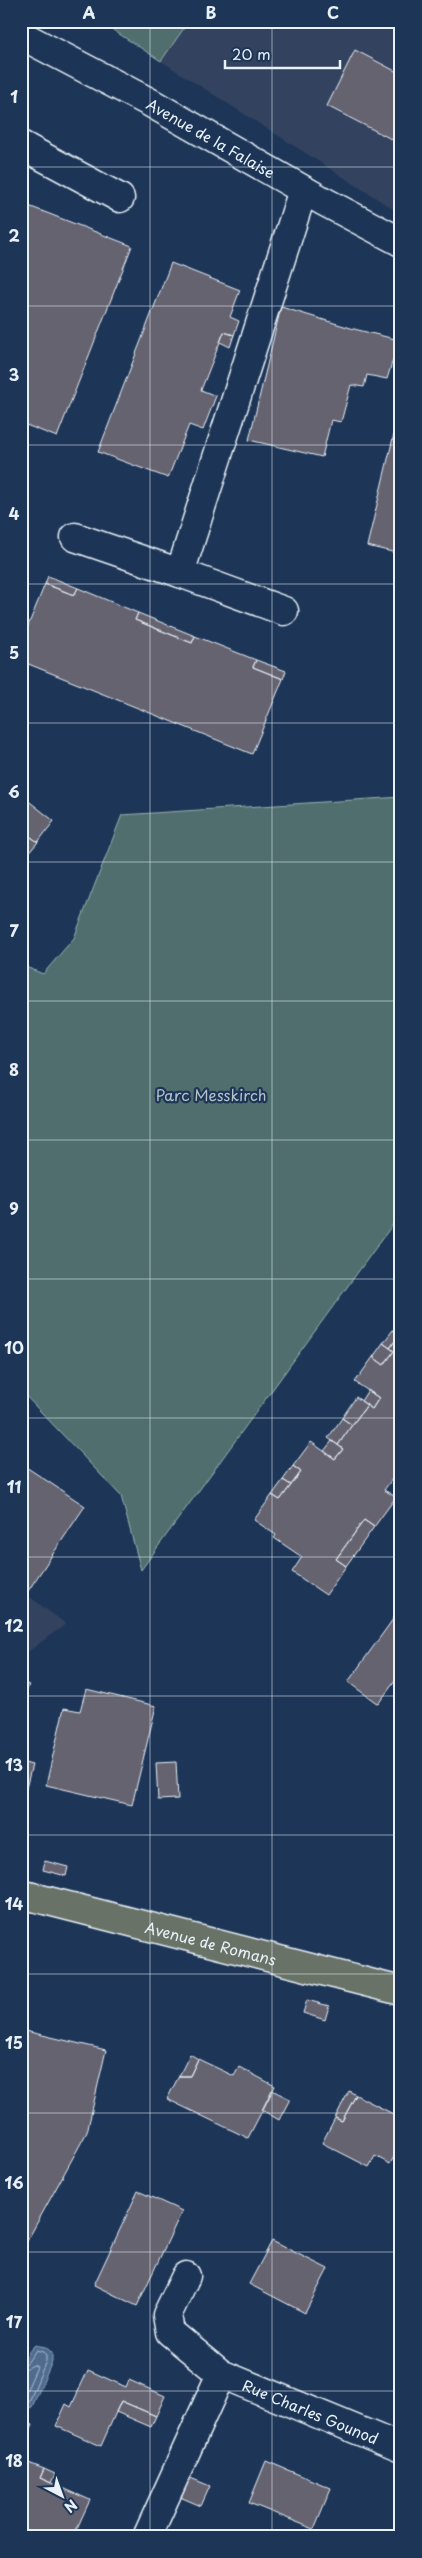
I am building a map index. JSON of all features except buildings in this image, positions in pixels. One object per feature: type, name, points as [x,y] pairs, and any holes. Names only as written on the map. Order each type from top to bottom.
[{"type":"main road","name":"Avenue de Romans","points":[[21,1894],[401,1991]]},
{"type":"street","name":"Avenue de la Falaise","points":[[21,35],[151,103],[303,190],[401,242]]},
{"type":"street","points":[[21,145],[120,198]]},
{"type":"street","points":[[180,573],[303,190]]},
{"type":"street","points":[[75,537],[284,611]]},
{"type":"street","name":"Rue Charles Gounod","points":[[186,2276],[167,2315],[170,2332],[221,2374],[401,2448]]},
{"type":"street","points":[[147,2537],[221,2374]]},
{"type":"shaded area","points":[[189,21],[401,21],[401,214],[161,61]]},
{"type":"shaded area","points":[[21,1456],[28,1462],[26,1467],[85,1506],[26,1594],[66,1624],[21,1657]]},
{"type":"green space","points":[[99,21],[189,21],[161,61]]},
{"type":"green space","name":"Parc Messkirch","points":[[401,797],[401,1213],[141,1570],[121,1496],[21,1391],[21,965],[43,974],[74,938],[122,815]]},
{"type":"water","points":[[35,2345],[46,2347],[52,2353],[52,2362],[32,2407],[22,2410],[20,2384],[22,2366],[29,2351]]}]
